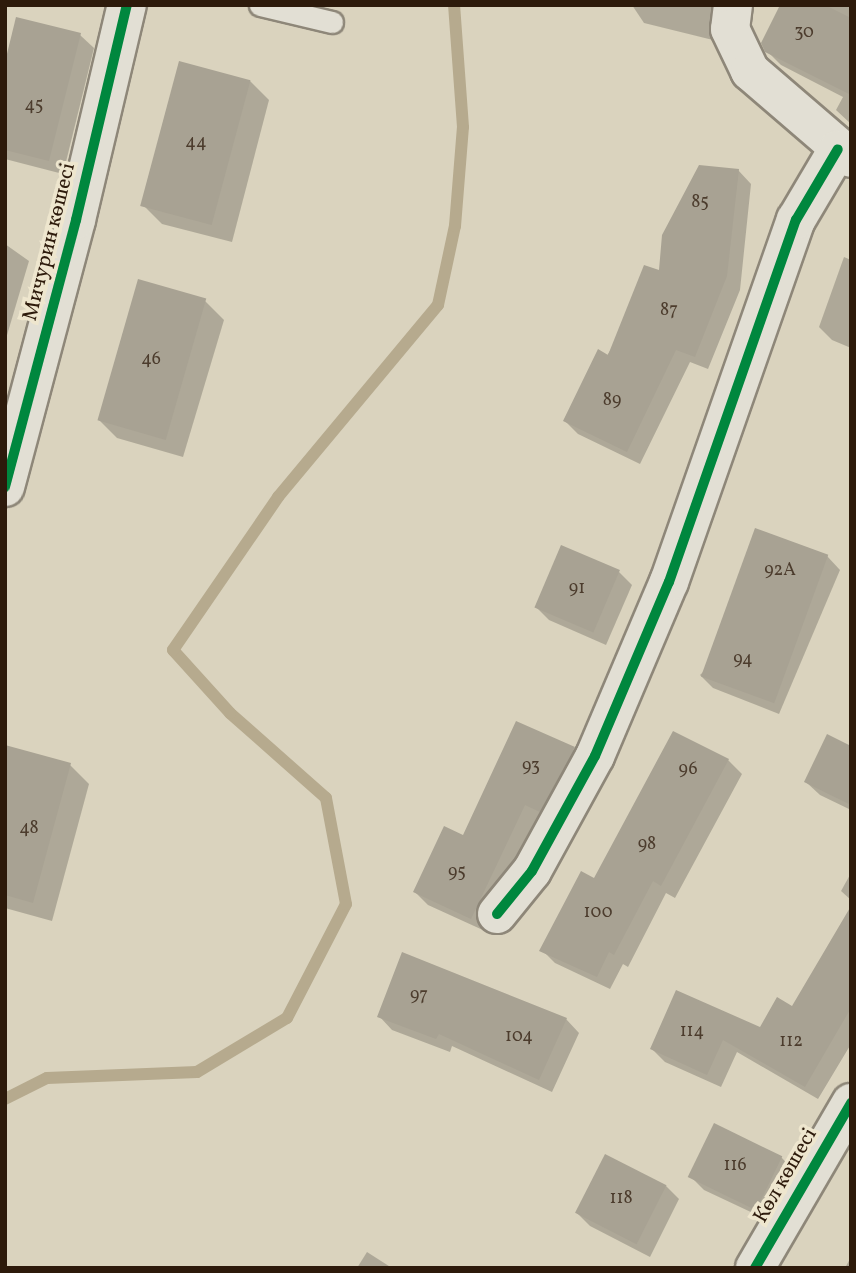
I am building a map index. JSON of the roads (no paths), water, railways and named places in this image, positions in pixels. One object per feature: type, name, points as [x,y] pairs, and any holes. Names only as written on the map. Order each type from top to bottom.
[{"type":"street","name":"Мичурин көшесі","points":[[5,487],[127,5]]},
{"type":"street","points":[[497,914],[532,871],[595,756],[669,582],[796,220],[844,154],[750,71],[730,29],[733,5]]},
{"type":"street","name":"Көл көшесі","points":[[755,1268],[851,1103]]},
{"type":"lane","points":[[260,5],[332,22]]},
{"type":"waterway","points":[[5,1099],[47,1078],[197,1072],[287,1018],[346,904],[326,798],[230,713],[173,650],[278,497],[438,305],[455,226],[463,127],[454,5]]}]
